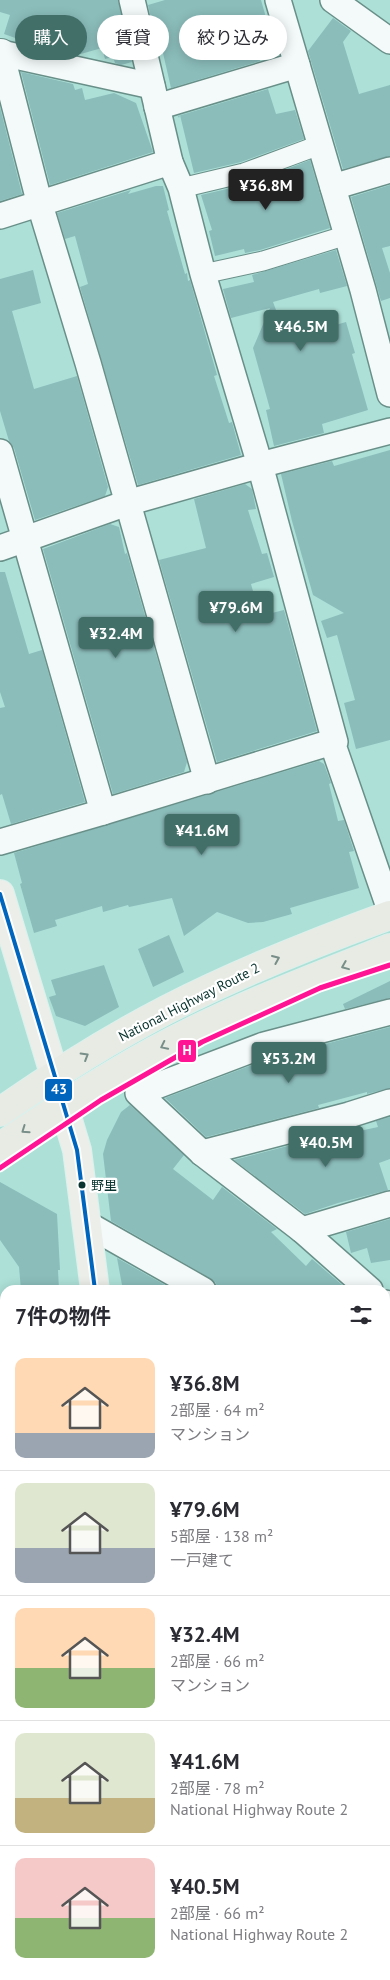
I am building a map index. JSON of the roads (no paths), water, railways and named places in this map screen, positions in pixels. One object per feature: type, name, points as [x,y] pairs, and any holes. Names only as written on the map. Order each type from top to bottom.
[{"type":"highway","name":"National Highway Route 2","points":[[0,1112],[54,1074],[166,1010],[245,972],[316,942],[390,915]]},
{"type":"highway","name":"National Highway Route 2","points":[[0,1147],[64,1103],[155,1050],[232,1013],[390,948]]},
{"type":"main road","points":[[0,894],[77,1150],[94,1285]]},
{"type":"street","points":[[0,842],[335,742],[260,465],[203,274],[181,188],[170,162],[132,0]]},
{"type":"street","points":[[278,0],[322,144],[390,394]]},
{"type":"street","points":[[333,0],[390,41]]},
{"type":"street","points":[[0,53],[154,96],[297,65]]},
{"type":"street","points":[[0,53],[40,205],[88,363],[207,781]]},
{"type":"street","points":[[181,188],[244,173],[322,144]]},
{"type":"street","points":[[0,216],[40,205],[170,162]]},
{"type":"street","points":[[333,187],[390,170]]},
{"type":"street","points":[[203,274],[263,261],[347,235]]},
{"type":"street","points":[[0,548],[127,503],[260,465],[390,431]]},
{"type":"street","points":[[0,452],[103,812]]},
{"type":"street","points":[[332,742],[390,910]]},
{"type":"street","points":[[364,1285],[302,1230],[202,1153],[138,1093],[264,1045],[390,1012]]},
{"type":"street","points":[[202,1153],[330,1120],[390,1102]]},
{"type":"street","points":[[302,1230],[390,1204]]},
{"type":"street","points":[[87,1224],[194,1285]]},
{"type":"place","name":"野里","points":[[82,1185]]}]
